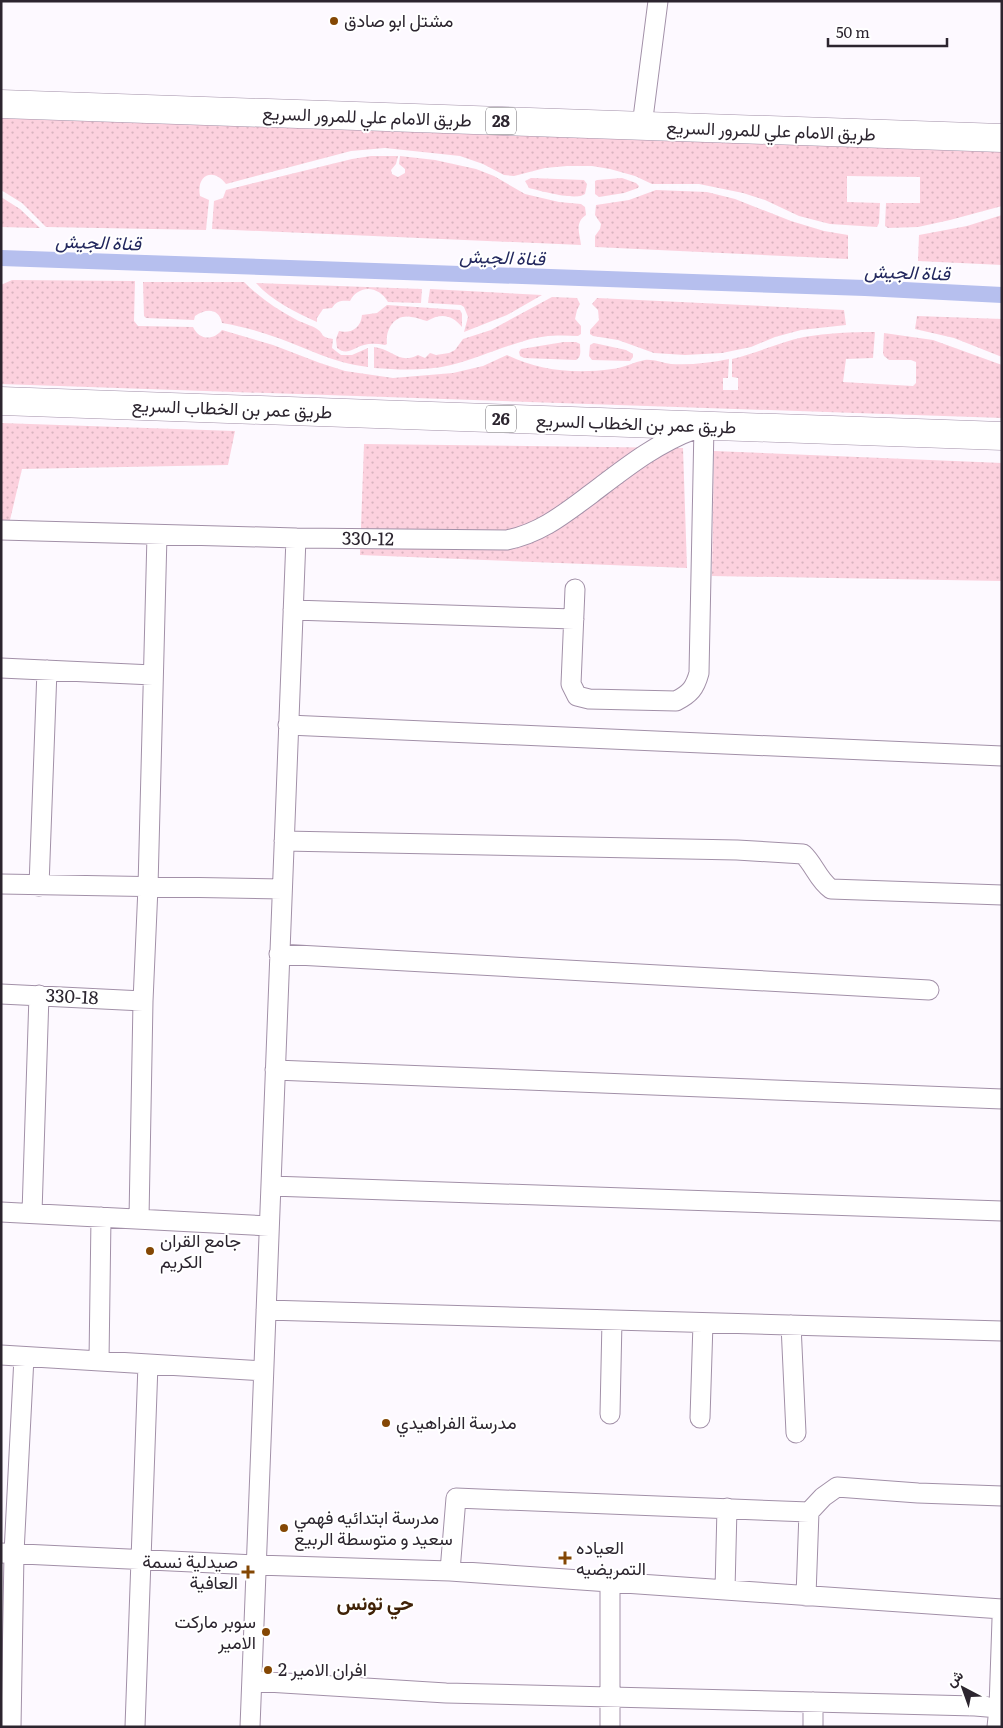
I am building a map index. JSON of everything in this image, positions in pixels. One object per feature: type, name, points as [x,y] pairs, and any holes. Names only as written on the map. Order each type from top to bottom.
[{"type":"highway","name":"طريق الامام علي للمرور السريع","points":[[1,104],[1002,138]]},
{"type":"highway","name":"طريق عمر بن الخطاب السريع","points":[[1,401],[1002,436]]},
{"type":"street","points":[[642,126],[658,1]]},
{"type":"street","points":[[574,589],[571,684],[577,696],[589,699],[676,701],[686,696],[695,687],[700,673],[703,426]]},
{"type":"street","name":"330-12","points":[[1,530],[296,538],[496,540],[518,538],[550,524],[652,449],[684,432],[703,426]]},
{"type":"street","points":[[139,1219],[143,1000],[148,887],[157,535]]},
{"type":"street","points":[[250,1727],[296,538]]},
{"type":"street","points":[[293,610],[574,619]]},
{"type":"street","points":[[1,668],[153,675]]},
{"type":"street","points":[[39,886],[47,670]]},
{"type":"street","points":[[288,725],[1002,756]]},
{"type":"street","points":[[284,840],[736,850],[803,854],[809,859],[824,884],[831,889],[1002,895]]},
{"type":"street","points":[[1,884],[282,889]]},
{"type":"street","points":[[279,954],[929,990]]},
{"type":"street","name":"330-18","points":[[1,994],[143,1000]]},
{"type":"street","points":[[32,1213],[39,995]]},
{"type":"street","points":[[275,1070],[1002,1099]]},
{"type":"street","points":[[271,1186],[1002,1211]]},
{"type":"street","points":[[1,1212],[269,1226]]},
{"type":"street","points":[[99,1361],[101,1217]]},
{"type":"street","points":[[266,1310],[1002,1331]]},
{"type":"street","points":[[610,1414],[612,1320]]},
{"type":"street","points":[[700,1418],[703,1322]]},
{"type":"street","points":[[792,1325],[796,1433]]},
{"type":"street","points":[[1,1355],[263,1371]]},
{"type":"street","points":[[11,1727],[7,1553],[24,1357]]},
{"type":"street","points":[[135,1727],[148,1364]]},
{"type":"street","points":[[806,1596],[809,1512],[823,1497],[837,1487],[918,1493],[1002,1496]]},
{"type":"street","points":[[450,1571],[456,1498],[809,1512]]},
{"type":"street","points":[[725,1590],[727,1508]]},
{"type":"street","points":[[7,1553],[256,1565],[450,1571],[1002,1609]]},
{"type":"street","points":[[610,1582],[610,1727]]},
{"type":"street","points":[[997,1727],[1002,1619]]},
{"type":"street","points":[[252,1681],[446,1693],[999,1708]]},
{"type":"street","points":[[813,1702],[813,1727]]},
{"type":"shaded area","points":[[1,116],[1002,151],[1002,206],[918,227],[888,228],[885,226],[886,203],[920,203],[920,177],[847,176],[847,202],[880,203],[879,223],[877,227],[830,224],[799,216],[765,200],[743,193],[699,184],[652,184],[635,176],[592,166],[545,168],[514,176],[504,175],[483,164],[460,156],[385,148],[351,151],[226,184],[216,176],[207,176],[203,178],[199,189],[200,196],[209,200],[206,230],[46,227],[22,203],[1,190]]},
{"type":"shaded area","points":[[371,156],[398,156],[396,164],[391,170],[392,174],[398,177],[405,173],[405,169],[399,164],[400,156],[435,160],[476,169],[494,176],[525,194],[559,202],[581,204],[585,207],[586,215],[582,218],[579,225],[581,245],[212,229],[214,201],[223,198],[226,190]]},
{"type":"shaded area","points":[[531,178],[584,180],[587,184],[585,194],[581,196],[566,196],[529,188],[525,181]]},
{"type":"shaded area","points":[[622,178],[636,183],[639,186],[638,188],[624,193],[599,197],[595,194],[595,181]]},
{"type":"shaded area","points":[[656,190],[707,192],[735,199],[791,221],[824,231],[848,235],[848,259],[595,247],[595,236],[601,224],[595,215],[596,205],[629,200]]},
{"type":"shaded area","points":[[1,197],[20,209],[40,228],[1,227]]},
{"type":"shaded area","points":[[1002,215],[1002,265],[918,261],[919,235],[967,226]]},
{"type":"shaded area","points":[[12,280],[135,281],[134,321],[138,326],[193,327],[202,337],[206,338],[215,336],[222,330],[273,345],[345,371],[393,378],[453,373],[483,366],[507,355],[532,365],[571,371],[616,368],[645,360],[686,364],[708,363],[729,359],[728,378],[723,378],[723,390],[738,390],[738,378],[732,377],[732,359],[804,337],[839,333],[875,332],[873,358],[846,359],[843,382],[913,386],[916,383],[916,362],[911,360],[889,360],[884,356],[884,333],[933,340],[1002,365],[1002,418],[1,384],[1,285]]},
{"type":"shaded area","points":[[143,282],[244,282],[274,307],[312,326],[324,336],[333,339],[332,348],[341,355],[352,355],[368,348],[368,367],[343,362],[269,335],[222,323],[218,314],[212,311],[199,313],[195,316],[194,320],[146,318],[144,316]]},
{"type":"shaded area","points":[[256,283],[422,289],[421,303],[388,302],[380,293],[369,289],[358,292],[350,301],[340,302],[332,308],[323,309],[317,318],[317,322],[277,301]]},
{"type":"shaded area","points":[[430,289],[542,295],[507,315],[464,332],[468,317],[464,307],[461,305],[428,303]]},
{"type":"shaded area","points":[[552,297],[577,298],[580,304],[575,319],[581,326],[581,334],[578,336],[551,336],[531,339],[442,367],[412,370],[374,368],[374,347],[406,358],[418,355],[425,358],[430,353],[436,355],[449,353],[455,350],[463,339],[491,330]]},
{"type":"shaded area","points":[[597,298],[844,310],[846,325],[801,330],[775,337],[751,347],[722,353],[685,355],[654,353],[618,340],[590,334],[590,330],[599,320],[598,310],[592,304]]},
{"type":"shaded area","points":[[387,305],[460,310],[462,314],[462,327],[454,319],[446,316],[432,318],[427,321],[415,317],[405,317],[396,320],[389,328],[387,344],[385,345],[367,344],[347,351],[337,348],[336,339],[339,331],[348,332],[355,329],[360,323],[362,315],[377,313]]},
{"type":"shaded area","points":[[917,316],[1002,319],[1002,357],[954,338],[915,329]]},
{"type":"shaded area","points":[[564,342],[580,344],[578,359],[524,358],[520,356],[519,352],[521,349]]},
{"type":"shaded area","points":[[594,343],[626,350],[633,354],[633,357],[630,361],[592,360],[589,356],[590,345]]},
{"type":"shaded area","points":[[1,423],[235,431],[228,465],[22,469],[10,520],[1,520]]},
{"type":"shaded area","points":[[364,444],[683,448],[687,568],[360,555]]},
{"type":"shaded area","points":[[714,451],[1002,463],[1002,581],[712,576]]},
{"type":"waterway","name":"قناة الجيش","points":[[1,258],[865,288],[1002,295]]},
{"type":"place","name":"مشتل ابو صادق","points":[[334,21]]},
{"type":"place","name":"جامع القران الكريم","points":[[150,1251]]},
{"type":"place","name":"مدرسة الفراهيدي","points":[[386,1423]]},
{"type":"place","name":"مدرسة ابتدائيه فهمي سعيد و متوسطة الربيع","points":[[284,1528]]},
{"type":"place","name":"العياده التمريضيه","points":[[565,1558]]},
{"type":"place","name":"صيدلية نسمة العافية","points":[[248,1572]]},
{"type":"place","name":"سوبر ماركت الامير","points":[[266,1632]]},
{"type":"place","name":"افران الامير 2","points":[[268,1670]]},
{"type":"district","name":"حي تونس","points":[[375,1603]]}]
